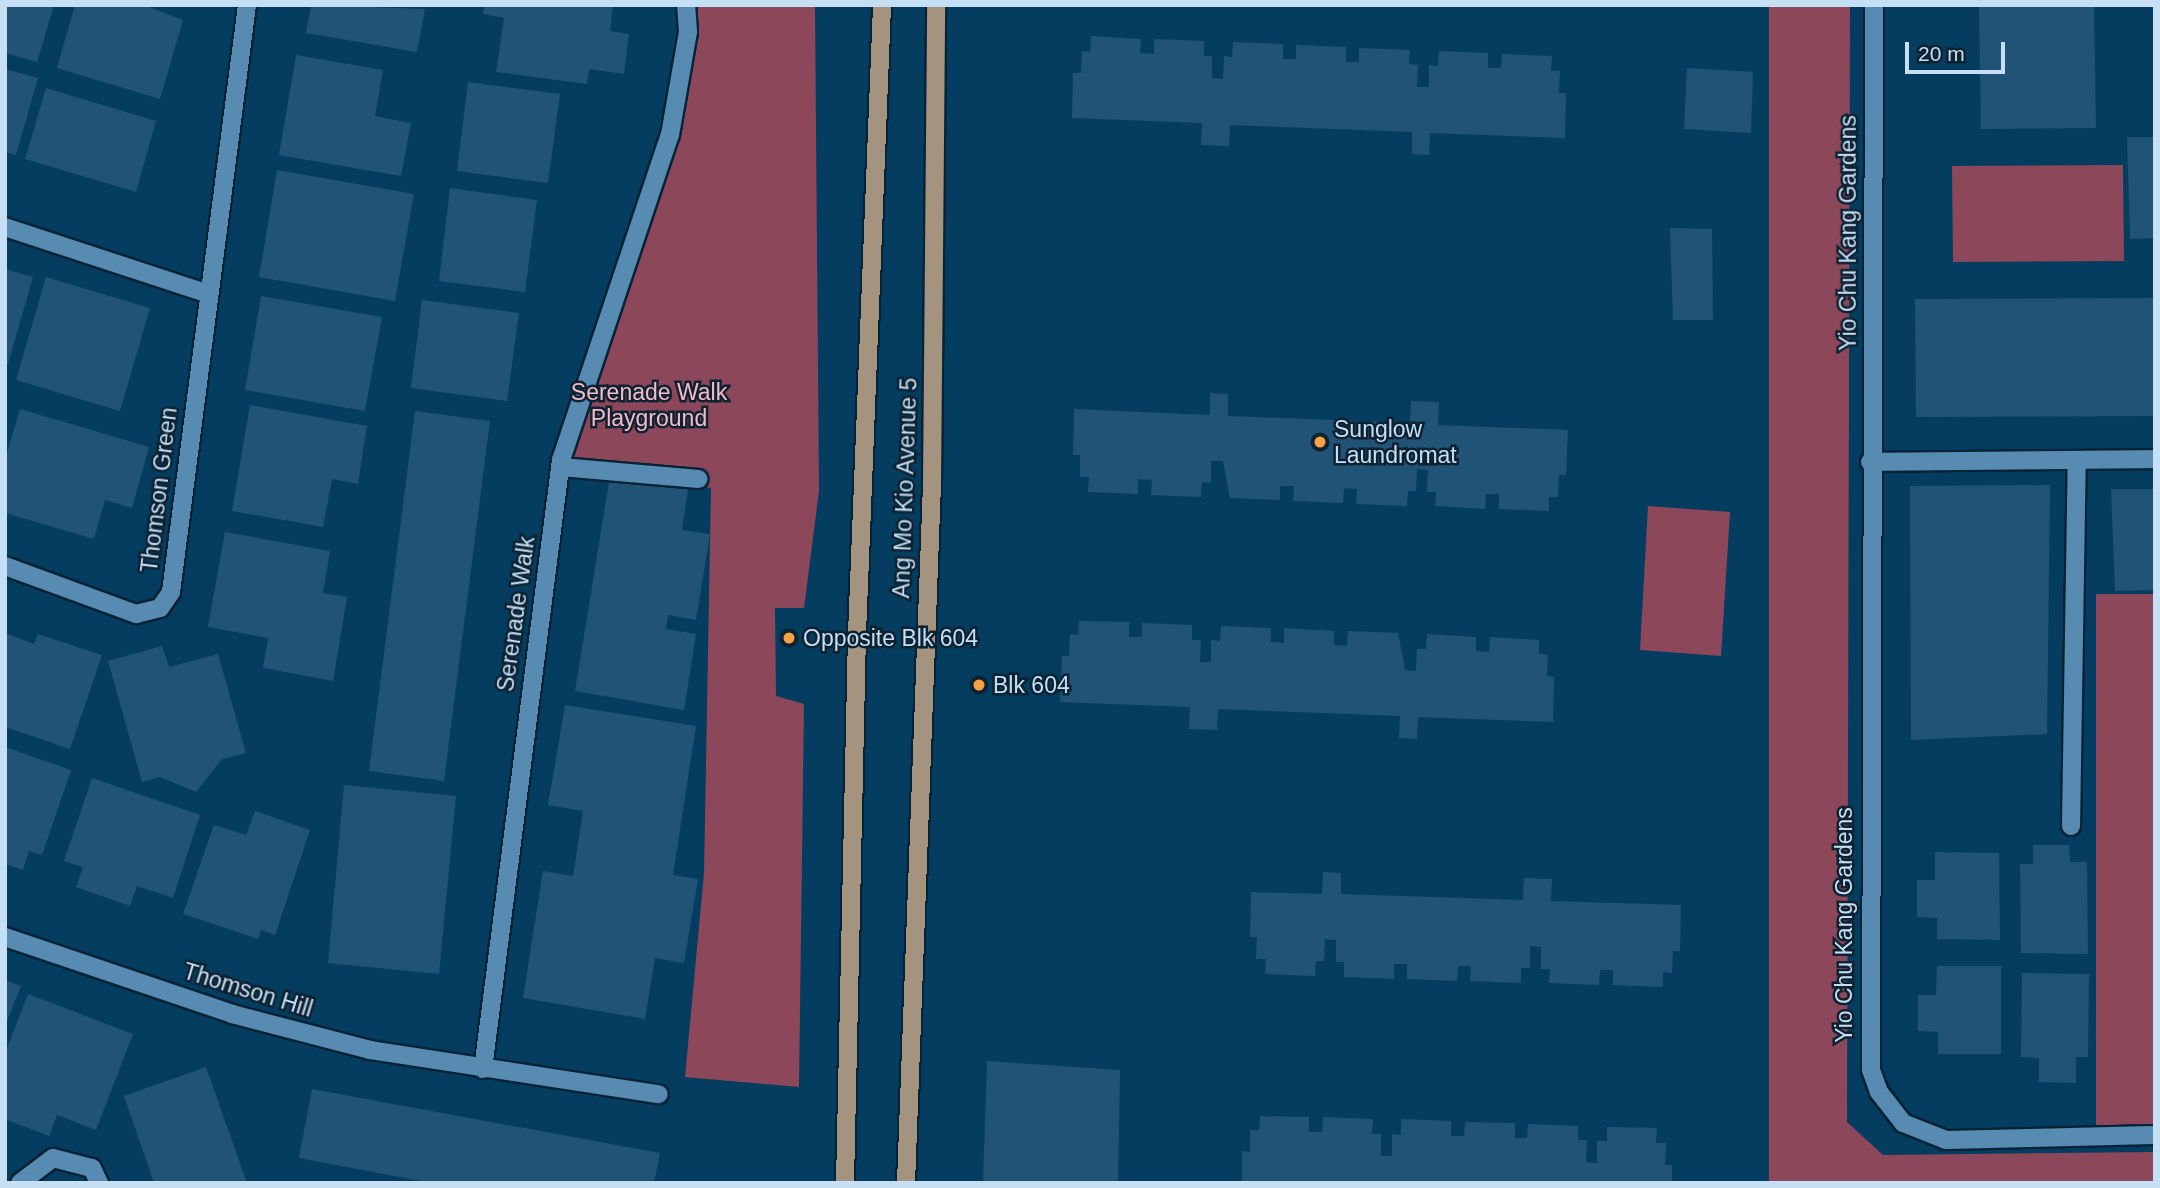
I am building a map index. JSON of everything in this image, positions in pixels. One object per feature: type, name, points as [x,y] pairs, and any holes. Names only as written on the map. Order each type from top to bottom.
[{"type":"main road","name":"Ang Mo Kio Avenue 5","points":[[845,1183],[857,634],[882,5]]},
{"type":"main road","name":"Ang Mo Kio Avenue 5","points":[[906,1183],[932,484],[936,5]]},
{"type":"street","name":"Thomson Green","points":[[5,566],[136,614],[150,614],[167,600],[206,293],[247,5]]},
{"type":"street","name":"Serenade Walk","points":[[483,1069],[561,467],[670,135],[688,32],[686,5]]},
{"type":"street","name":"Yio Chu Kang Gardens","points":[[1874,5],[1868,1055],[1878,1093],[1903,1123],[1946,1140],[2155,1135]]},
{"type":"street","points":[[5,228],[206,293]]},
{"type":"street","points":[[1870,462],[2077,462],[2155,459]]},
{"type":"street","points":[[2071,827],[2077,462]]},
{"type":"street","points":[[561,467],[698,479]]},
{"type":"street","name":"Thomson Hill","points":[[5,937],[232,1014],[370,1050],[483,1069]]},
{"type":"street","points":[[483,1069],[659,1094]]},
{"type":"street","points":[[5,1175],[20,1183],[53,1158],[92,1168],[99,1183]]},
{"type":"green space","name":"Serenade Walk Playground","points":[[693,5],[815,5],[819,491],[804,608],[775,608],[776,696],[804,704],[799,1087],[685,1077],[704,873],[711,488],[561,460],[670,135]]},
{"type":"green space","points":[[1769,5],[1850,5],[1847,1122],[1883,1155],[2155,1152],[2155,1183],[1769,1183]]},
{"type":"green space","points":[[2123,165],[2124,261],[1953,262],[1952,166]]},
{"type":"green space","points":[[1648,506],[1730,512],[1721,656],[1640,650]]},
{"type":"green space","points":[[2096,594],[2155,594],[2155,1131],[2096,1130]]},
{"type":"building","points":[[5,5],[54,5],[37,62],[5,53]]},
{"type":"building","points":[[75,5],[144,5],[183,20],[160,99],[57,68]]},
{"type":"building","points":[[311,5],[425,9],[417,52],[306,33]]},
{"type":"building","points":[[484,5],[613,5],[610,31],[629,34],[624,74],[589,69],[587,84],[496,72],[504,18],[483,14]]},
{"type":"building","points":[[1979,5],[2094,5],[2096,128],[1981,129]]},
{"type":"building","points":[[1091,36],[1141,39],[1140,53],[1154,54],[1154,39],[1204,41],[1204,56],[1212,56],[1212,78],[1223,79],[1224,56],[1232,57],[1233,42],[1283,44],[1283,59],[1296,59],[1296,45],[1346,47],[1346,62],[1359,62],[1359,48],[1410,50],[1409,64],[1418,65],[1417,87],[1429,87],[1429,65],[1438,66],[1439,51],[1488,53],[1488,68],[1501,68],[1502,54],[1552,56],[1551,70],[1560,71],[1559,93],[1566,93],[1565,138],[1430,133],[1429,155],[1412,154],[1412,132],[1230,125],[1229,146],[1201,145],[1202,123],[1072,118],[1073,73],[1081,73],[1082,51],[1090,52]]},
{"type":"building","points":[[296,55],[383,70],[375,116],[411,123],[401,176],[279,155]]},
{"type":"building","points":[[1687,68],[1753,72],[1751,133],[1684,129]]},
{"type":"building","points":[[5,69],[38,78],[16,155],[5,152]]},
{"type":"building","points":[[468,82],[560,94],[548,183],[457,171]]},
{"type":"building","points":[[46,88],[156,121],[136,192],[25,159]]},
{"type":"building","points":[[2127,137],[2155,137],[2155,238],[2130,239]]},
{"type":"building","points":[[277,170],[414,194],[395,301],[259,277]]},
{"type":"building","points":[[450,188],[537,200],[525,292],[439,281]]},
{"type":"building","points":[[1670,228],[1712,229],[1713,320],[1673,320]]},
{"type":"building","points":[[5,269],[33,277],[8,364],[5,363]]},
{"type":"building","points":[[46,277],[150,308],[120,411],[16,380]]},
{"type":"building","points":[[261,296],[382,317],[365,411],[245,390]]},
{"type":"building","points":[[2155,298],[2155,416],[1916,417],[1915,299]]},
{"type":"building","points":[[422,300],[519,313],[507,401],[411,388]]},
{"type":"building","name":"Sunglow Laundromat","points":[[1210,393],[1228,394],[1228,416],[1410,423],[1411,401],[1439,402],[1438,425],[1568,430],[1566,475],[1559,475],[1558,497],[1549,497],[1549,511],[1499,509],[1499,494],[1486,494],[1485,509],[1435,506],[1436,492],[1427,492],[1428,470],[1417,469],[1416,491],[1408,491],[1407,506],[1356,504],[1357,489],[1344,488],[1343,503],[1293,501],[1294,486],[1280,486],[1280,500],[1230,498],[1223,461],[1211,461],[1211,483],[1202,482],[1201,497],[1151,495],[1152,480],[1138,479],[1138,494],[1088,492],[1089,477],[1080,477],[1080,455],[1073,455],[1074,409],[1210,415]]},
{"type":"building","points":[[250,405],[367,426],[358,484],[332,479],[323,527],[232,511]]},
{"type":"building","points":[[20,409],[149,447],[132,508],[105,500],[94,539],[5,513],[5,460]]},
{"type":"building","points":[[415,411],[490,421],[444,781],[369,771]]},
{"type":"building","points":[[610,476],[688,489],[682,530],[710,534],[696,620],[668,615],[666,629],[696,634],[684,710],[575,691]]},
{"type":"building","points":[[2050,485],[2047,734],[1911,740],[1910,486]]},
{"type":"building","points":[[2111,489],[2155,489],[2155,590],[2115,591]]},
{"type":"building","points":[[225,532],[330,551],[323,593],[347,597],[333,681],[263,668],[268,638],[208,627]]},
{"type":"building","points":[[1079,621],[1129,622],[1129,637],[1142,637],[1142,623],[1192,625],[1192,640],[1201,640],[1200,662],[1211,662],[1211,640],[1220,641],[1221,626],[1271,628],[1271,642],[1284,643],[1284,628],[1334,631],[1334,645],[1347,646],[1348,631],[1398,633],[1405,670],[1416,671],[1417,649],[1426,649],[1427,634],[1476,637],[1476,651],[1489,652],[1490,637],[1539,640],[1539,654],[1548,655],[1547,676],[1554,677],[1553,722],[1418,717],[1417,739],[1399,738],[1400,716],[1218,709],[1217,730],[1189,729],[1190,707],[1060,702],[1062,656],[1069,656],[1070,634],[1078,635]]},
{"type":"building","points":[[5,633],[34,644],[38,634],[102,655],[70,749],[5,727]]},
{"type":"building","points":[[162,646],[169,667],[218,654],[246,753],[222,759],[196,792],[160,777],[142,782],[108,661]]},
{"type":"building","points":[[565,705],[696,726],[673,875],[698,879],[684,963],[655,958],[645,1019],[523,998],[543,871],[573,876],[583,811],[548,805]]},
{"type":"building","points":[[5,747],[71,770],[42,855],[29,851],[23,870],[5,864]]},
{"type":"building","points":[[92,778],[200,815],[173,898],[137,886],[130,906],[76,887],[83,867],[64,861]]},
{"type":"building","points":[[344,785],[456,796],[439,974],[328,963]]},
{"type":"building","points":[[255,811],[310,830],[275,935],[261,930],[258,939],[183,914],[214,825],[246,835]]},
{"type":"building","points":[[2033,845],[2069,845],[2070,862],[2087,862],[2088,954],[2021,953],[2020,864],[2033,864]]},
{"type":"building","points":[[1935,852],[1999,853],[2000,940],[1937,939],[1937,918],[1917,917],[1917,880],[1935,880]]},
{"type":"building","points":[[1323,872],[1341,873],[1341,894],[1523,900],[1524,878],[1552,879],[1551,901],[1681,905],[1680,951],[1673,951],[1672,973],[1663,972],[1663,987],[1613,985],[1613,970],[1600,970],[1599,985],[1549,983],[1550,969],[1541,969],[1541,947],[1530,946],[1530,968],[1521,968],[1521,983],[1470,981],[1471,966],[1458,966],[1457,981],[1407,979],[1407,964],[1394,964],[1394,979],[1344,977],[1344,962],[1336,962],[1336,940],[1325,939],[1324,961],[1316,961],[1315,976],[1265,974],[1266,959],[1256,959],[1257,937],[1250,937],[1251,892],[1322,894]]},
{"type":"building","points":[[1937,966],[2001,966],[2001,1054],[1938,1054],[1938,1032],[1918,1031],[1918,995],[1936,995]]},
{"type":"building","points":[[2022,973],[2089,974],[2088,1057],[2076,1057],[2076,1083],[2039,1082],[2039,1058],[2021,1057]]},
{"type":"building","points":[[5,980],[21,986],[5,1026]]},
{"type":"building","points":[[28,994],[133,1034],[96,1130],[57,1115],[49,1136],[5,1119],[5,1053]]},
{"type":"building","points":[[987,1061],[1120,1070],[1118,1183],[983,1183]]},
{"type":"building","points":[[206,1067],[247,1183],[154,1183],[124,1096]]},
{"type":"building","points":[[312,1089],[660,1153],[654,1183],[431,1183],[299,1158]]},
{"type":"building","points":[[1260,1116],[1309,1117],[1309,1132],[1322,1132],[1323,1117],[1373,1119],[1372,1134],[1381,1134],[1381,1156],[1392,1156],[1392,1134],[1401,1135],[1401,1119],[1451,1121],[1451,1136],[1464,1136],[1465,1122],[1515,1123],[1515,1138],[1527,1138],[1528,1124],[1578,1126],[1578,1140],[1587,1140],[1586,1162],[1597,1163],[1597,1141],[1607,1141],[1607,1127],[1657,1128],[1656,1143],[1666,1143],[1665,1165],[1672,1165],[1672,1183],[1242,1183],[1242,1151],[1250,1152],[1250,1130],[1259,1130]]},
{"type":"place","name":"Sunglow Laundromat","points":[[1320,442]]},
{"type":"place","name":"Opposite Blk 604","points":[[789,638]]},
{"type":"place","name":"Blk 604","points":[[979,685]]}]
